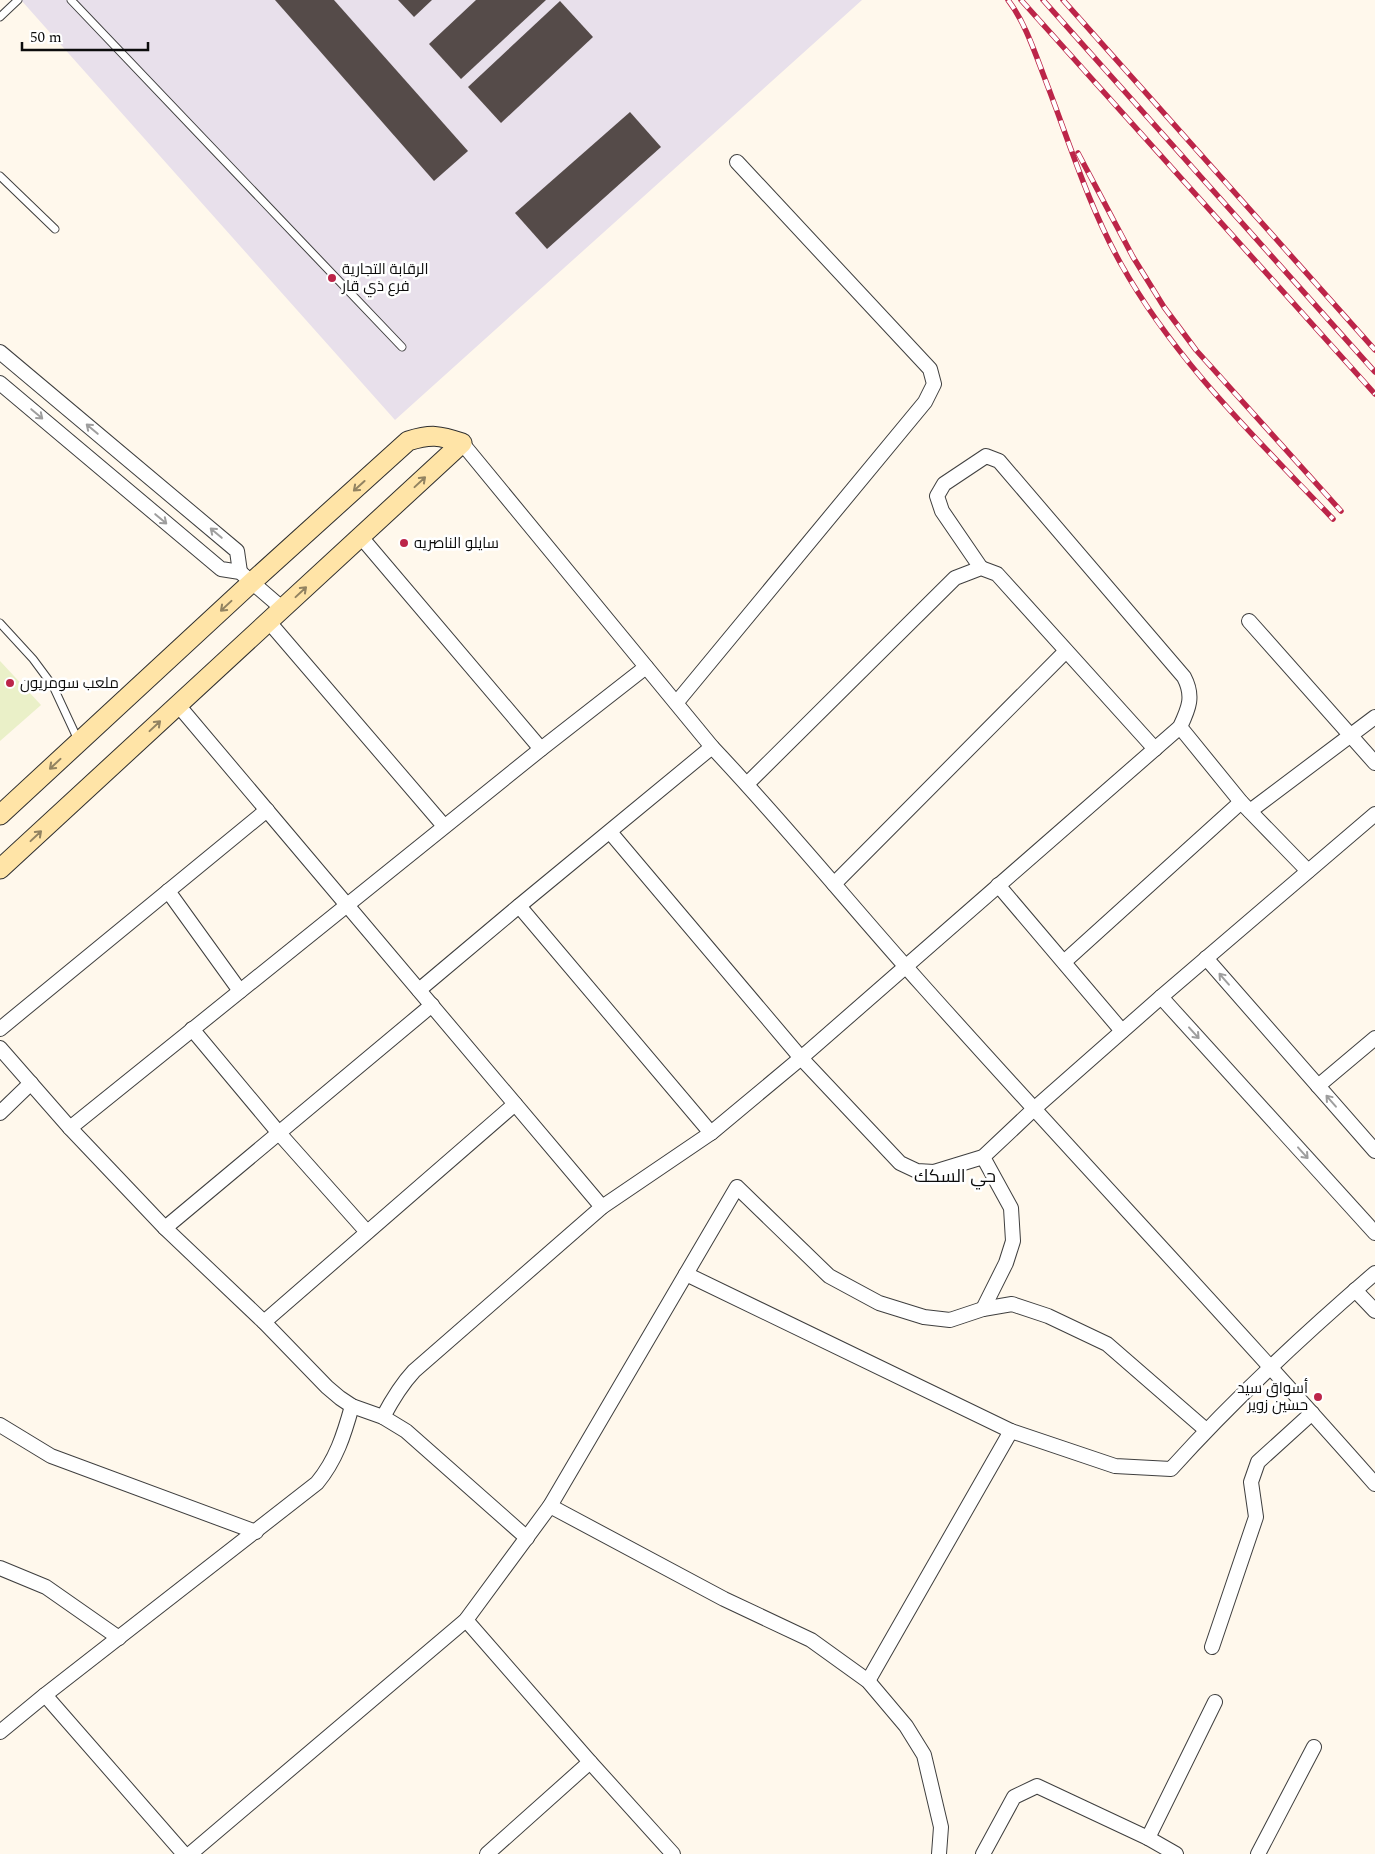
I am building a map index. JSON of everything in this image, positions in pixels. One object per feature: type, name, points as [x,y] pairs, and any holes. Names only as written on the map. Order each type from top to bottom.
[{"type":"street","points":[[677,702],[925,402],[934,384],[930,370],[737,162]]},
{"type":"street","points":[[0,352],[237,551],[246,577],[444,826]]},
{"type":"street","points":[[0,383],[221,570],[246,577]]},
{"type":"street","points":[[0,815],[79,742],[246,577],[408,441],[426,436],[446,438],[462,443],[677,702],[712,747],[747,784],[906,966],[1270,1365],[1375,1484]]},
{"type":"street","points":[[0,869],[462,443]]},
{"type":"street","points":[[383,1417],[393,1398],[414,1371],[602,1207],[711,1133],[801,1058],[998,885],[1155,749],[1180,727],[1188,710],[1190,689],[1184,677],[999,461],[986,456],[944,484],[937,496],[942,511],[980,568],[996,574],[1155,749]]},
{"type":"street","points":[[361,537],[541,748]]},
{"type":"street","points":[[747,784],[954,578],[980,568]]},
{"type":"street","points":[[1249,621],[1375,762]]},
{"type":"street","points":[[834,884],[1066,651]]},
{"type":"street","points":[[70,1128],[541,748],[646,667]]},
{"type":"street","points":[[178,705],[602,1207]]},
{"type":"street","points":[[1064,962],[1245,806],[1375,717]]},
{"type":"street","points":[[1180,727],[1245,806],[1308,871]]},
{"type":"street","points":[[420,990],[712,747]]},
{"type":"street","points":[[0,1029],[267,810]]},
{"type":"street","points":[[610,832],[801,1058],[900,1163],[916,1171],[934,1172],[983,1157],[1122,1031],[1375,814]]},
{"type":"street","points":[[998,885],[1122,1031]]},
{"type":"street","points":[[168,891],[240,991]]},
{"type":"street","points":[[519,906],[711,1133]]},
{"type":"street","points":[[1206,958],[1375,1151]]},
{"type":"street","points":[[1161,997],[1375,1232]]},
{"type":"street","points":[[165,1228],[432,1005]]},
{"type":"street","points":[[192,1030],[278,1132],[367,1232]]},
{"type":"street","points":[[1318,1086],[1375,1038]]},
{"type":"street","points":[[0,1048],[70,1128],[165,1228],[264,1322],[327,1387],[352,1406],[383,1417],[406,1432],[526,1538]]},
{"type":"street","points":[[0,1113],[31,1083]]},
{"type":"street","points":[[264,1322],[515,1104]]},
{"type":"street","points":[[983,1157],[1011,1208],[1013,1241],[1006,1263],[983,1308]]},
{"type":"street","points":[[190,1854],[466,1620],[550,1506],[737,1187],[829,1276],[879,1303],[924,1317],[950,1320],[983,1308],[1012,1304],[1048,1316],[1106,1344],[1206,1430]]},
{"type":"street","points":[[686,1274],[1011,1431],[1115,1466],[1172,1468],[1206,1430],[1270,1365],[1375,1274]]},
{"type":"street","points":[[1356,1290],[1375,1311]]},
{"type":"street","points":[[0,1732],[317,1483],[329,1468],[343,1438],[352,1406]]},
{"type":"street","points":[[1212,1647],[1256,1517],[1251,1482],[1258,1462],[1312,1413]]},
{"type":"street","points":[[0,1425],[51,1456],[256,1532]]},
{"type":"street","points":[[868,1681],[1011,1431]]},
{"type":"street","points":[[550,1506],[724,1599],[811,1640],[868,1681],[906,1726],[924,1755],[940,1827],[938,1854]]},
{"type":"street","points":[[0,1568],[46,1587],[119,1638]]},
{"type":"street","points":[[466,1620],[673,1854]]},
{"type":"street","points":[[45,1695],[184,1854]]},
{"type":"street","points":[[1148,1838],[1215,1702]]},
{"type":"street","points":[[1258,1854],[1314,1747]]},
{"type":"street","points":[[487,1854],[590,1762]]},
{"type":"street","points":[[983,1854],[1014,1797],[1037,1786],[1148,1838],[1176,1854]]},
{"type":"lane","points":[[0,17],[18,0]]},
{"type":"lane","points":[[71,0],[402,347]]},
{"type":"lane","points":[[0,176],[55,229]]},
{"type":"lane","points":[[0,623],[33,659],[53,686],[79,742]]},
{"type":"shaded area","points":[[21,0],[862,0],[395,420]]},
{"type":"green space","name":"ملعب سومريون","points":[[0,661],[41,705],[0,741]]},
{"type":"building","points":[[275,0],[334,0],[468,151],[434,181]]},
{"type":"building","points":[[398,0],[432,0],[414,17]]},
{"type":"building","points":[[476,0],[546,0],[461,79],[429,44]]},
{"type":"building","points":[[560,1],[593,37],[501,123],[468,87]]},
{"type":"building","points":[[630,112],[661,147],[547,249],[515,213]]},
{"type":"railway","points":[[1008,0],[1020,18],[1029,38],[1080,173],[1109,242],[1143,300],[1166,334],[1219,398],[1333,519]]},
{"type":"railway","points":[[1021,0],[1375,394]]},
{"type":"railway","points":[[1043,0],[1375,372]]},
{"type":"railway","points":[[1063,0],[1375,350]]},
{"type":"railway","points":[[1078,153],[1133,257],[1164,307],[1196,350],[1341,511]]},
{"type":"place","name":"الرقابة التجارية فرع ذي قار","points":[[332,278]]},
{"type":"place","name":"سايلو الناصريه","points":[[404,543]]},
{"type":"place","name":"ملعب سومريون","points":[[10,683]]},
{"type":"place","name":"أسواق سيد حسين زوير","points":[[1318,1397]]},
{"type":"district","name":"حي السكك","points":[[955,1176]]}]
